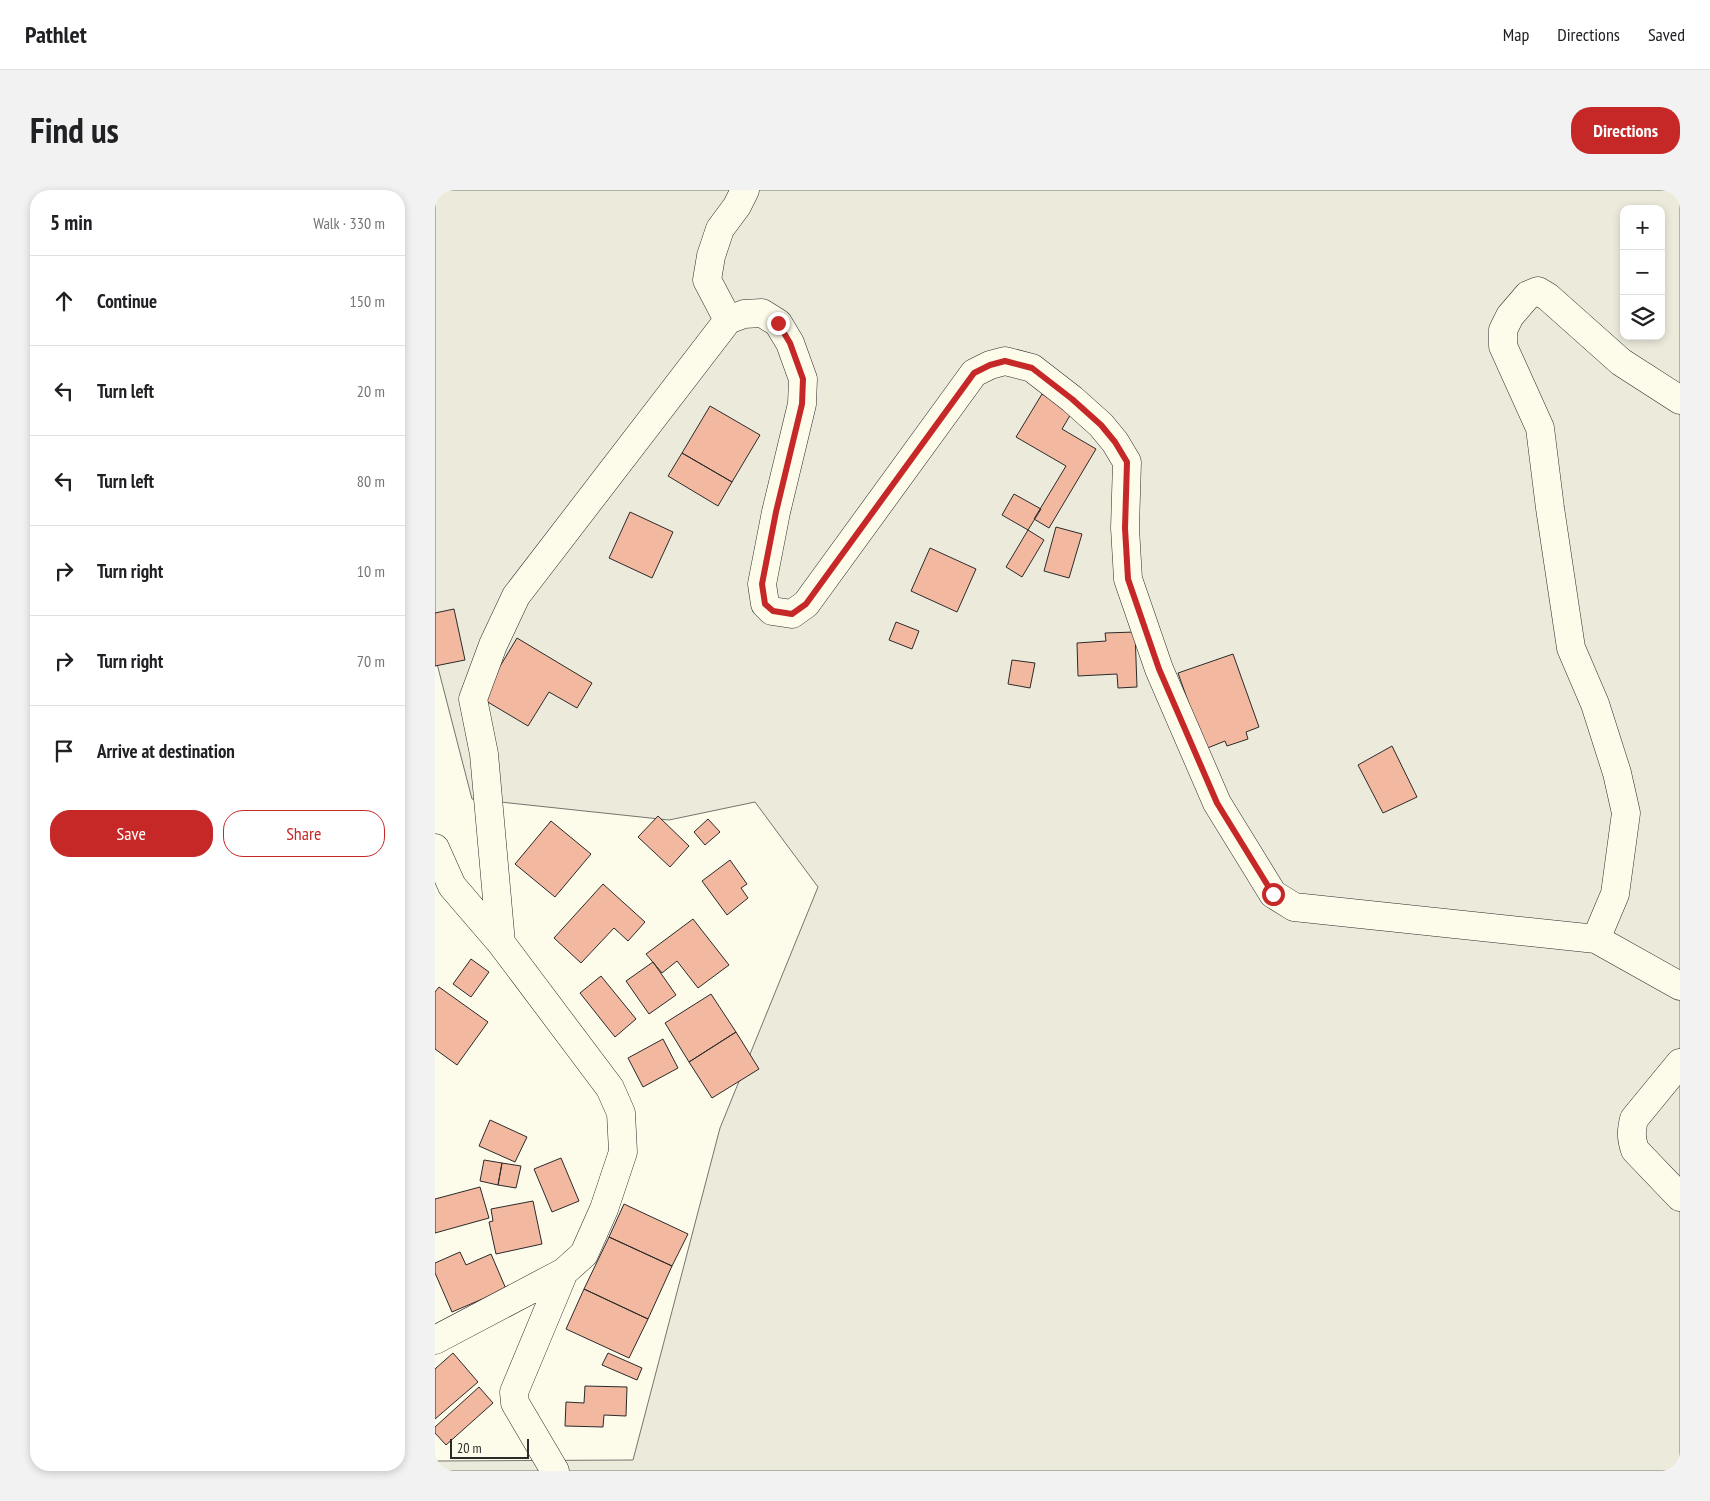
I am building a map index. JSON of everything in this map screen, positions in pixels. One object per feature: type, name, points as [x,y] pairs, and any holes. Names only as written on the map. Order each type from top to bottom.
[{"type":"street","points":[[728,320],[707,280],[711,256],[720,229],[737,206],[745,190]]},
{"type":"street","points":[[1596,939],[1615,894],[1626,813],[1617,773],[1597,712],[1571,648],[1540,428],[1503,346],[1503,330],[1510,316],[1528,296],[1538,291],[1621,362],[1680,400]]},
{"type":"street","points":[[501,943],[484,754],[473,699],[493,645],[516,596],[728,320],[743,314],[762,313],[778,323],[790,343],[803,379],[802,404],[776,512],[762,584],[765,604],[773,611],[792,614],[806,604],[974,373],[990,365],[1005,361],[1032,368],[1072,399],[1101,425],[1115,442],[1127,462],[1125,528],[1128,579],[1159,669],[1217,803],[1273,894],[1295,908],[1596,939],[1680,986]]},
{"type":"street","points":[[435,848],[452,886],[501,943],[610,1088],[621,1113],[623,1152],[604,1209],[583,1254],[564,1272],[435,1340]]},
{"type":"street","points":[[1680,1062],[1634,1120],[1631,1131],[1631,1140],[1635,1150],[1668,1173],[1680,1197]]},
{"type":"street","points":[[555,1471],[515,1403],[514,1392],[564,1272]]},
{"type":"shaded area","points":[[435,190],[1680,190],[1680,1471],[435,1471],[435,1461],[633,1460],[720,1128],[818,887],[755,802],[669,820],[472,799],[435,656]]},
{"type":"building","points":[[1042,394],[1072,412],[1062,429],[1096,449],[1049,528],[1034,519],[1066,466],[1016,437]]},
{"type":"building","points":[[710,406],[760,435],[732,482],[682,453]]},
{"type":"building","points":[[682,453],[732,482],[718,506],[668,476]]},
{"type":"building","points":[[1014,494],[1041,509],[1028,530],[1002,515]]},
{"type":"building","points":[[630,512],[673,532],[652,578],[609,558]]},
{"type":"building","points":[[1056,527],[1082,534],[1069,578],[1044,571]]},
{"type":"building","points":[[1028,530],[1044,540],[1022,577],[1006,567]]},
{"type":"building","points":[[930,548],[976,569],[957,612],[911,591]]},
{"type":"building","points":[[454,609],[465,660],[435,666],[435,613]]},
{"type":"building","points":[[896,622],[919,631],[912,649],[889,640]]},
{"type":"building","points":[[1135,632],[1137,687],[1118,688],[1117,674],[1078,676],[1077,643],[1106,641],[1105,633]]},
{"type":"building","points":[[517,638],[592,683],[577,708],[549,692],[528,726],[481,698]]},
{"type":"building","points":[[1233,654],[1259,727],[1246,732],[1248,739],[1227,746],[1225,741],[1205,749],[1178,673]]},
{"type":"building","points":[[1012,660],[1035,663],[1030,688],[1008,684]]},
{"type":"building","points":[[1392,746],[1417,797],[1383,813],[1358,765]]},
{"type":"building","points":[[658,816],[689,846],[670,867],[638,837]]},
{"type":"building","points":[[708,819],[720,832],[705,845],[694,832]]},
{"type":"building","points":[[551,821],[591,854],[555,897],[515,864]]},
{"type":"building","points":[[730,860],[747,884],[741,888],[748,898],[727,915],[702,881]]},
{"type":"building","points":[[603,884],[645,922],[628,941],[614,928],[581,963],[554,938]]},
{"type":"building","points":[[693,919],[729,965],[698,988],[677,961],[662,973],[646,954]]},
{"type":"building","points":[[471,959],[489,972],[471,997],[453,984]]},
{"type":"building","points":[[653,962],[676,995],[649,1014],[626,981]]},
{"type":"building","points":[[601,976],[636,1019],[615,1037],[580,993]]},
{"type":"building","points":[[439,987],[488,1022],[457,1065],[435,1049],[435,992]]},
{"type":"building","points":[[711,994],[736,1032],[689,1062],[665,1023]]},
{"type":"building","points":[[736,1032],[759,1069],[712,1098],[689,1062]]},
{"type":"building","points":[[663,1039],[678,1068],[643,1087],[628,1058]]},
{"type":"building","points":[[490,1120],[527,1137],[515,1162],[479,1146]]},
{"type":"building","points":[[561,1158],[579,1201],[552,1212],[534,1169]]},
{"type":"building","points":[[484,1160],[502,1163],[498,1185],[480,1181]]},
{"type":"building","points":[[502,1163],[521,1166],[516,1188],[498,1185]]},
{"type":"building","points":[[480,1187],[489,1218],[435,1233],[435,1199]]},
{"type":"building","points":[[533,1201],[542,1244],[496,1254],[489,1222],[493,1221],[491,1209]]},
{"type":"building","points":[[624,1204],[688,1234],[672,1266],[609,1237]]},
{"type":"building","points":[[609,1237],[672,1266],[648,1319],[584,1289]]},
{"type":"building","points":[[460,1252],[466,1265],[491,1254],[506,1289],[452,1312],[435,1273],[435,1263]]},
{"type":"building","points":[[584,1289],[648,1319],[629,1358],[566,1329]]},
{"type":"building","points":[[453,1353],[478,1382],[435,1419],[435,1369]]},
{"type":"building","points":[[608,1353],[642,1368],[637,1380],[602,1365]]},
{"type":"building","points":[[585,1386],[627,1387],[626,1416],[604,1415],[603,1427],[565,1426],[566,1402],[584,1403]]},
{"type":"building","points":[[479,1387],[493,1403],[446,1445],[435,1433],[435,1427]]},
{"type":"route","points":[[778,323],[790,343],[803,379],[802,404],[776,512],[762,584],[765,604],[773,611],[792,614],[806,604],[974,373],[990,365],[1005,361],[1032,368],[1072,399],[1101,425],[1115,442],[1127,462],[1125,528],[1128,579],[1159,669],[1217,803],[1273,894]]}]
